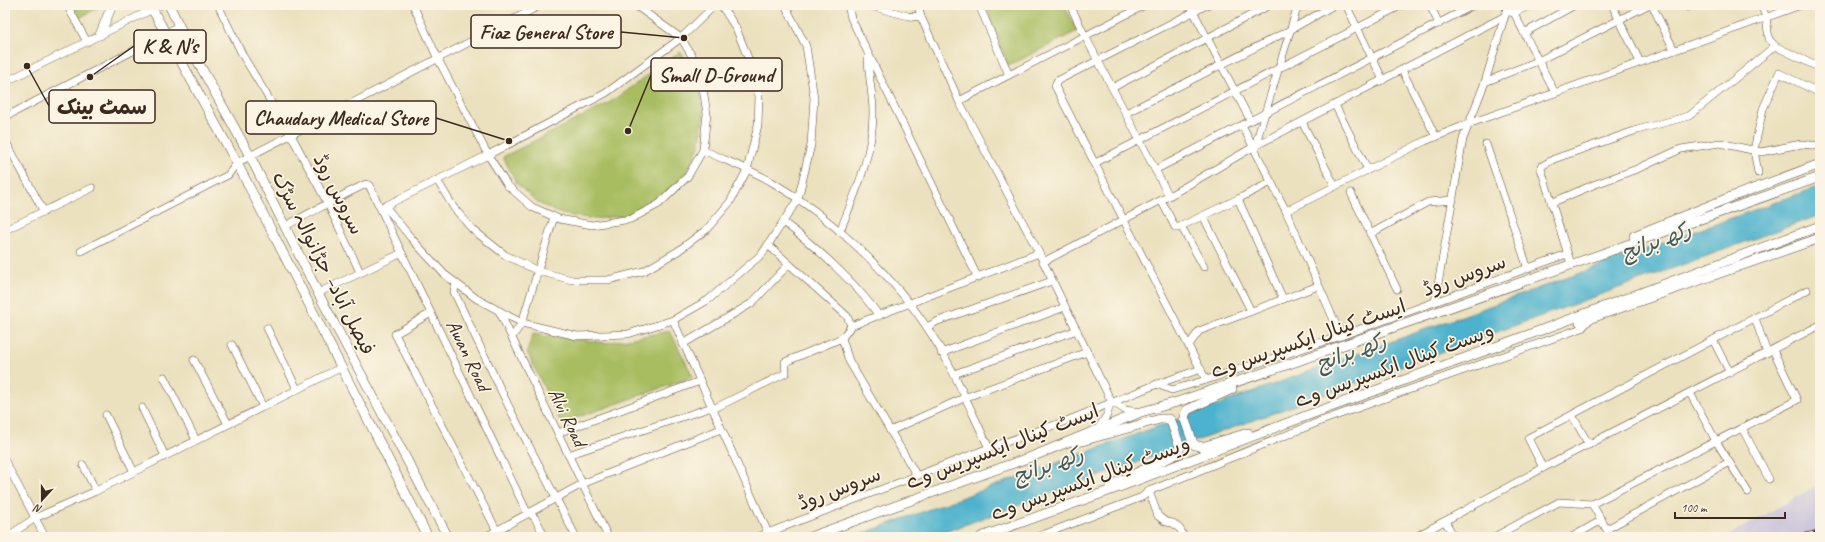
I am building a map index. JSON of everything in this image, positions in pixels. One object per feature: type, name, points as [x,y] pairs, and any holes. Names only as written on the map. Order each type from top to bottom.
[{"type":"main road","points":[[100,35],[112,5]]},
{"type":"main road","name":"فیصل آباد– جڑانوالہ سڑک","points":[[169,5],[250,156],[318,293],[448,537]]},
{"type":"main road","name":"فیصل آباد– جڑانوالہ سڑک","points":[[154,6],[166,34],[237,163],[428,537]]},
{"type":"main road","points":[[1571,264],[1731,196],[1820,164]]},
{"type":"main road","name":"ایسٹ کینال ایکسپریس وے","points":[[809,537],[1036,454],[1141,412],[1177,402],[1295,362],[1820,177]]},
{"type":"main road","name":"ویسٹ کینال ایکسپریس وے","points":[[981,537],[1130,484],[1311,414],[1820,226]]},
{"type":"main road","points":[[1528,335],[1590,319],[1820,238]]},
{"type":"main road","points":[[1295,362],[1190,407],[1184,417],[1193,443],[1202,447],[1311,414]]},
{"type":"main road","points":[[1036,454],[1160,419],[1169,419],[1171,421],[1180,447],[1177,454],[1171,458],[1052,512]]},
{"type":"street","points":[[67,5],[87,42]]},
{"type":"street","name":"سروس روڈ","points":[[218,5],[243,56],[291,135],[328,204],[360,272]]},
{"type":"street","points":[[413,5],[438,59],[488,155],[507,185],[532,207],[554,217],[592,225],[631,219],[659,204],[688,176],[703,150],[707,114],[700,69],[680,38],[634,5]]},
{"type":"street","points":[[81,251],[228,175],[237,163],[250,156],[541,5]]},
{"type":"street","points":[[716,5],[680,38],[606,93],[488,155],[382,207],[444,274],[477,300],[522,323],[577,336],[628,334],[673,320],[708,300],[762,254],[798,198],[811,145],[814,98],[806,46],[785,5]]},
{"type":"street","points":[[437,180],[454,208],[472,229],[505,255],[538,271],[572,280],[608,280],[644,271],[678,251],[707,229],[730,202],[747,170],[758,125],[759,96],[750,63],[736,28],[721,5]]},
{"type":"street","points":[[848,5],[851,18],[978,278]]},
{"type":"street","points":[[867,5],[908,16],[921,17]]},
{"type":"street","points":[[918,5],[921,17],[959,101],[1039,254],[1111,401],[1126,410],[1141,412]]},
{"type":"street","points":[[979,5],[1009,75]]},
{"type":"street","points":[[1070,5],[1169,196]]},
{"type":"street","points":[[1128,5],[1132,12]]},
{"type":"street","points":[[959,101],[1145,5]]},
{"type":"street","points":[[1206,380],[1096,163],[1055,86],[1057,81],[1098,61],[1192,8],[1207,5]]},
{"type":"street","points":[[1112,88],[1270,5]]},
{"type":"street","points":[[1254,147],[1298,5]]},
{"type":"street","points":[[1126,113],[1290,30],[1334,5]]},
{"type":"street","points":[[1346,5],[1383,80]]},
{"type":"street","points":[[1096,163],[1402,5]]},
{"type":"street","points":[[1430,5],[1439,24]]},
{"type":"street","points":[[1155,170],[1474,5]]},
{"type":"street","points":[[1043,262],[1169,196],[1254,147],[1402,70],[1506,11],[1514,13],[1530,5]]},
{"type":"street","points":[[1524,33],[1575,5]]},
{"type":"street","points":[[1612,5],[1640,62]]},
{"type":"street","points":[[1485,82],[1538,62],[1648,5]]},
{"type":"street","points":[[1652,5],[1674,50]]},
{"type":"street","points":[[1761,5],[1766,17],[1769,39],[1775,46],[1820,68]]},
{"type":"street","points":[[1286,211],[1436,137],[1468,124],[1801,5]]},
{"type":"street","points":[[5,82],[87,42],[154,6]]},
{"type":"street","points":[[1192,8],[1250,120]]},
{"type":"street","points":[[1435,302],[1453,200],[1459,154],[1468,124],[1485,82],[1506,11]]},
{"type":"street","points":[[1514,13],[1555,93]]},
{"type":"street","points":[[5,117],[166,34],[179,25]]},
{"type":"street","points":[[1571,264],[1551,203],[1541,169],[1542,166],[1554,159],[1637,130],[1689,116],[1775,46]]},
{"type":"street","points":[[840,231],[858,188],[870,144],[873,113],[868,53]]},
{"type":"street","points":[[1402,70],[1436,137]]},
{"type":"street","points":[[1758,173],[1754,150],[1763,109],[1779,73],[1820,93]]},
{"type":"street","points":[[1335,105],[1368,170]]},
{"type":"street","points":[[1302,122],[1335,186]]},
{"type":"street","points":[[1242,125],[1286,211],[1341,336]]},
{"type":"street","points":[[5,140],[44,212]]},
{"type":"street","points":[[1551,203],[1592,185],[1637,169],[1681,149],[1720,143],[1762,152],[1801,144],[1820,146]]},
{"type":"street","points":[[1486,144],[1528,269]]},
{"type":"street","points":[[703,150],[772,182],[818,211],[869,259],[909,303],[927,326],[954,374],[964,398],[989,448]]},
{"type":"street","points":[[1161,200],[1176,228],[1271,182]]},
{"type":"street","name":"Awan Road","points":[[328,204],[337,198],[368,184],[382,207],[402,253],[529,514],[535,518],[545,537]]},
{"type":"street","points":[[5,230],[92,188]]},
{"type":"street","points":[[1351,193],[1396,289]]},
{"type":"street","points":[[1238,199],[1283,299]]},
{"type":"street","points":[[1370,234],[1428,202],[1453,200]]},
{"type":"street","points":[[285,226],[328,204]]},
{"type":"street","points":[[1203,216],[1251,311]]},
{"type":"street","points":[[512,337],[522,323],[554,217]]},
{"type":"street","points":[[783,222],[826,259],[869,300],[879,316]]},
{"type":"street","points":[[1181,226],[1204,267]]},
{"type":"street","points":[[768,245],[847,316],[851,326]]},
{"type":"street","points":[[318,293],[402,253]]},
{"type":"street","points":[[568,455],[712,408],[786,373],[785,362],[842,338],[851,326],[1039,254]]},
{"type":"street","name":"سروس روڈ","points":[[1157,384],[1172,390],[1206,380],[1341,336],[1567,254]]},
{"type":"street","points":[[683,344],[752,303],[789,264]]},
{"type":"street","points":[[927,326],[979,306],[1052,281]]},
{"type":"street","points":[[456,283],[454,292],[555,498],[576,537]]},
{"type":"street","points":[[1189,345],[1199,330],[1318,286]]},
{"type":"street","points":[[1543,468],[1528,438],[1807,290]]},
{"type":"street","points":[[941,353],[1065,307]]},
{"type":"street","name":"Alvi Road","points":[[499,311],[608,537]]},
{"type":"street","points":[[431,313],[395,334],[498,534]]},
{"type":"street","points":[[1494,537],[1559,502],[1592,504],[1797,400],[1770,352],[1755,318]]},
{"type":"street","points":[[1037,537],[1142,497],[1149,491],[1321,421],[1582,328],[1590,319]]},
{"type":"street","points":[[673,320],[720,429],[768,533]]},
{"type":"street","points":[[1415,537],[1543,468],[1820,326]]},
{"type":"street","points":[[267,328],[297,389]]},
{"type":"street","points":[[954,374],[1076,330]]},
{"type":"street","points":[[842,338],[849,361],[917,476]]},
{"type":"street","points":[[1713,340],[1730,373]]},
{"type":"street","points":[[232,345],[263,406]]},
{"type":"street","points":[[890,431],[964,398],[1087,352]]},
{"type":"street","points":[[194,360],[228,424]]},
{"type":"street","points":[[5,529],[11,536],[35,518],[96,491],[342,367]]},
{"type":"street","name":"سروس روڈ","points":[[757,537],[989,448],[1069,420],[1111,401],[1201,369]]},
{"type":"street","points":[[164,377],[196,440]]},
{"type":"street","points":[[558,433],[700,382]]},
{"type":"street","points":[[1690,393],[1716,441],[1748,492]]},
{"type":"street","points":[[1098,428],[1106,415],[1111,401]]},
{"type":"street","points":[[142,408],[164,456]]},
{"type":"street","points":[[106,415],[134,472]]},
{"type":"street","points":[[1572,415],[1589,445]]},
{"type":"street","points":[[1742,428],[1769,479]]},
{"type":"street","points":[[485,537],[498,534],[555,498],[582,484],[720,429]]},
{"type":"street","points":[[5,461],[45,537]]},
{"type":"street","points":[[1607,529],[1730,462]]},
{"type":"street","points":[[83,465],[96,491]]},
{"type":"street","points":[[1149,491],[1158,516],[1166,522],[1173,523],[1180,529],[1184,537]]},
{"type":"street","points":[[1592,504],[1612,537]]},
{"type":"street","points":[[1572,537],[1602,520]]},
{"type":"street","points":[[1445,521],[1454,537]]},
{"type":"shaded area","points":[[1814,487],[1820,488],[1820,537],[1726,537]]},
{"type":"green space","points":[[69,5],[103,5],[77,19]]},
{"type":"green space","points":[[986,5],[1064,5],[1077,31],[1008,66]]},
{"type":"green space","points":[[680,52],[697,76],[704,116],[699,147],[685,175],[658,200],[629,215],[594,219],[561,214],[538,203],[517,184],[503,157],[609,103]]},
{"type":"green space","points":[[670,331],[693,377],[561,423],[527,352],[533,334],[606,343]]},
{"type":"water","points":[[1820,186],[1820,215],[931,537],[853,537]]},
{"type":"railway","points":[[1796,537],[1820,531]]},
{"type":"place","name":"Fiaz General Store","points":[[684,38]]},
{"type":"place","name":"سمٹ بینک","points":[[27,66]]},
{"type":"place","name":"K & N's","points":[[90,77]]},
{"type":"place","name":"Small D-Ground","points":[[628,131]]},
{"type":"place","name":"Chaudary Medical Store","points":[[509,141]]},
{"type":"water label","name":"رکھ برانچ","points":[[1656,241]]},
{"type":"water label","name":"رکھ برانچ","points":[[1351,352]]},
{"type":"water label","name":"رکھ برانچ","points":[[1048,465]]}]
